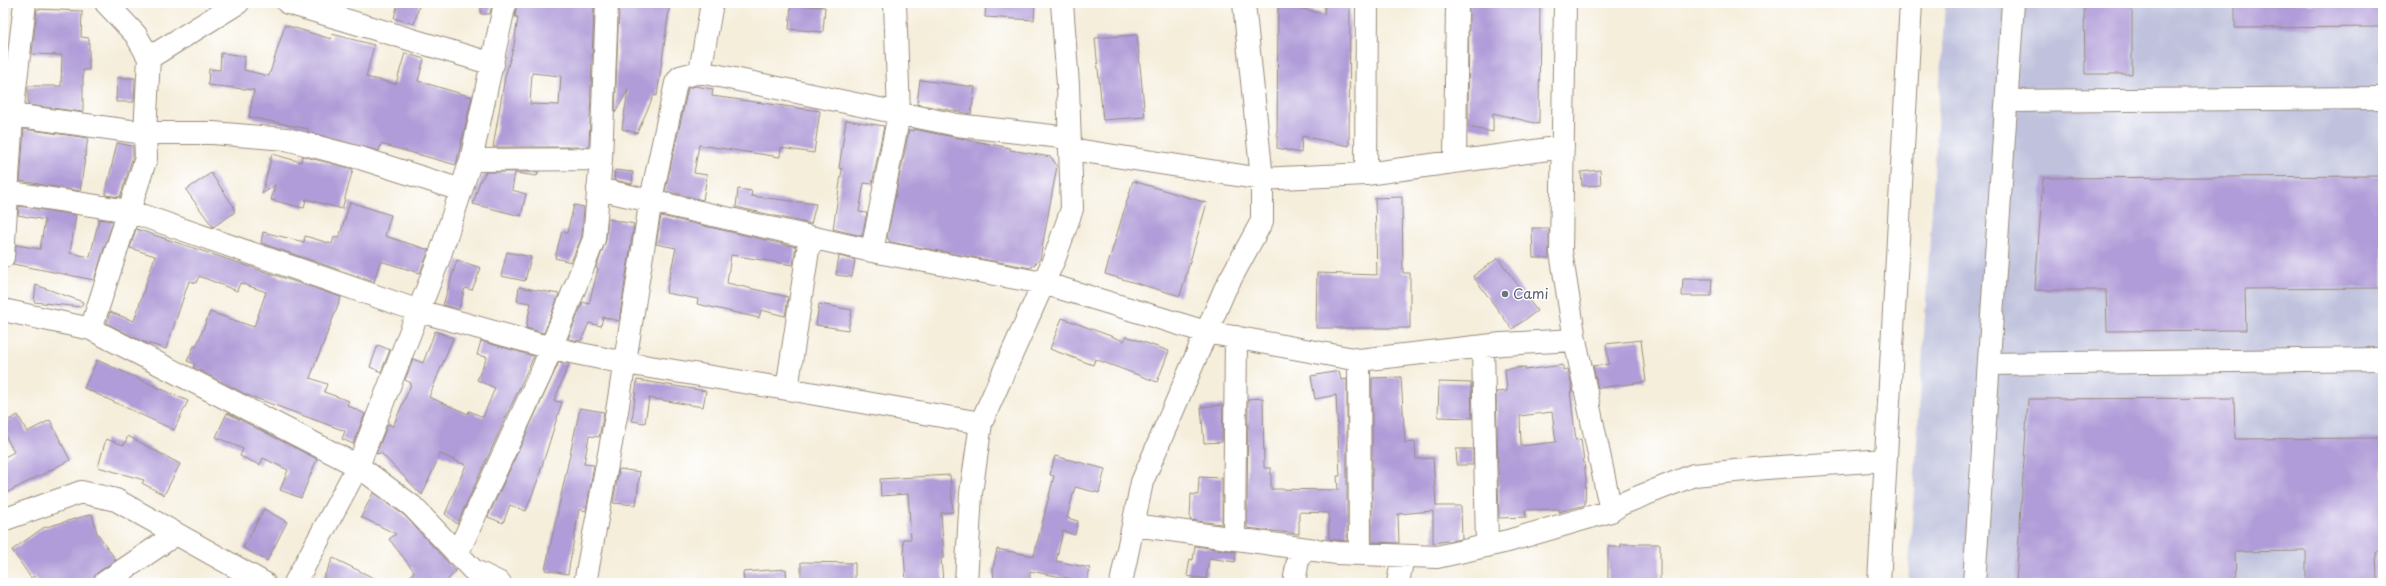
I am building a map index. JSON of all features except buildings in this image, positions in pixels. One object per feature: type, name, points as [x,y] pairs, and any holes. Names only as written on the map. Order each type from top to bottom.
[{"type":"street","points":[[3,257],[12,115],[25,3]]},
{"type":"street","points":[[90,329],[146,158],[145,133],[148,58],[136,35],[106,3]]},
{"type":"street","points":[[148,58],[238,3]]},
{"type":"street","points":[[288,3],[493,64]]},
{"type":"street","points":[[295,583],[358,466],[438,261],[471,160],[505,3]]},
{"type":"street","points":[[457,554],[551,348],[594,239],[600,159],[607,3]]},
{"type":"street","points":[[700,72],[712,3]]},
{"type":"street","points":[[872,251],[899,114],[895,3]]},
{"type":"street","points":[[966,583],[971,493],[981,423],[1055,257],[1072,209],[1062,3]]},
{"type":"street","points":[[1122,583],[1142,482],[1225,289],[1262,221],[1262,179],[1244,3]]},
{"type":"street","points":[[1366,174],[1367,3]]},
{"type":"street","points":[[1455,161],[1457,3]]},
{"type":"street","points":[[1565,3],[1561,252],[1575,340],[1611,511]]},
{"type":"street","points":[[1879,583],[1911,3]]},
{"type":"street","points":[[1974,583],[2013,3]]},
{"type":"street","points":[[585,583],[625,363],[651,199],[676,84],[680,77],[700,72],[899,114],[1262,179],[1366,174],[1563,147]]},
{"type":"street","points":[[2007,100],[2383,98]]},
{"type":"street","points":[[12,115],[145,133],[213,133],[286,139],[360,158],[461,190]]},
{"type":"street","points":[[471,160],[600,159]]},
{"type":"street","points":[[598,189],[651,199],[872,251],[1043,283],[1206,332],[1359,360],[1483,346],[1575,340]]},
{"type":"street","points":[[7,192],[129,212],[419,311],[551,348],[625,363],[787,389],[981,423]]},
{"type":"street","points":[[787,389],[810,237]]},
{"type":"street","points":[[3,310],[90,329],[358,466],[412,506],[472,570],[500,583]]},
{"type":"street","points":[[1234,539],[1236,338]]},
{"type":"street","points":[[1483,346],[1487,546]]},
{"type":"street","points":[[1989,364],[2383,359]]},
{"type":"street","points":[[1359,360],[1360,554]]},
{"type":"street","points":[[1134,525],[1300,548],[1360,554],[1436,557],[1487,546],[1611,511],[1621,504],[1694,475],[1766,468],[1886,460]]},
{"type":"street","points":[[3,520],[81,492],[116,500],[264,583]]},
{"type":"street","points":[[104,583],[176,534]]},
{"type":"street","points":[[1294,583],[1300,548]]},
{"type":"street","points":[[1398,583],[1403,556]]},
{"type":"shaded area","points":[[1945,3],[2383,3],[2383,583],[1908,583]]},
{"type":"place","name":"Cami","points":[[1505,294]]}]
